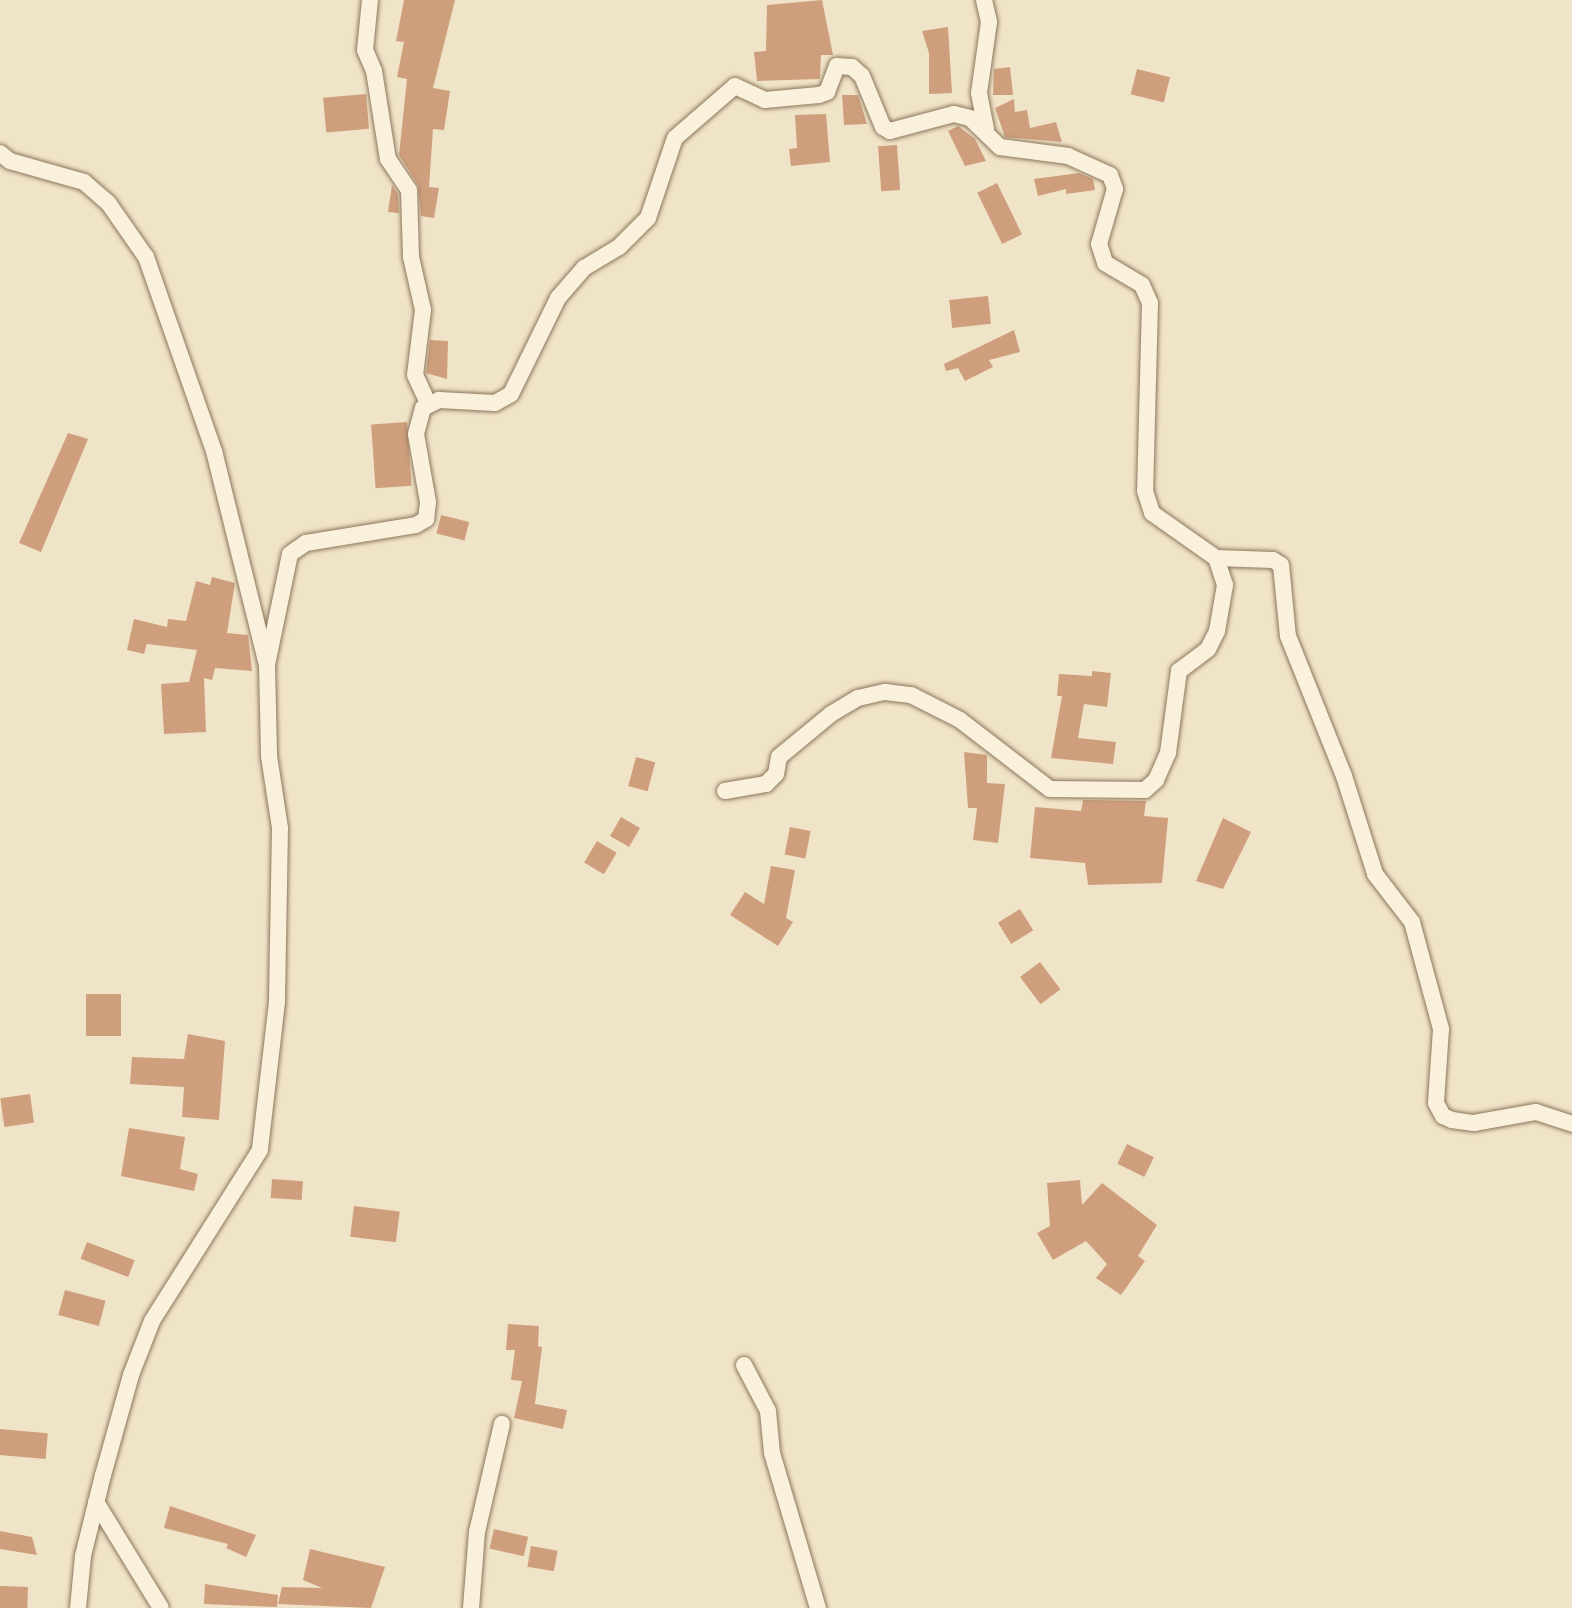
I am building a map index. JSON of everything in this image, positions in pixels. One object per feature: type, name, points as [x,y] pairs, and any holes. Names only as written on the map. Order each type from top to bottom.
[{"type":"street","points":[[78,1608],[96,1502],[131,1375],[152,1321],[260,1150],[267,1121],[277,1002],[280,828],[269,756],[267,665],[286,564],[296,547],[416,525],[426,519],[428,502],[416,434],[428,403],[415,375],[423,310],[411,257],[409,190],[388,159],[374,71],[365,50],[370,0]]},
{"type":"street","points":[[984,0],[989,22],[979,93],[986,129],[1000,147],[1068,156],[1110,175],[1115,189],[1099,244],[1105,263],[1142,285],[1150,303],[1145,491],[1152,513],[1216,558],[1273,560],[1283,571],[1288,636],[1375,874],[1412,922],[1441,1029],[1434,1068],[1436,1103],[1443,1116],[1474,1123],[1536,1112],[1572,1124]]},
{"type":"street","points":[[428,403],[495,403],[511,394],[558,298],[584,268],[619,247],[648,218],[675,138],[735,86],[765,100],[819,95],[827,92],[837,66],[844,64],[862,76],[883,127],[890,131],[954,114],[986,129]]},
{"type":"street","points":[[0,153],[10,161],[84,182],[109,204],[146,257],[214,451],[267,665]]},
{"type":"street","points":[[725,791],[766,784],[776,774],[779,757],[831,714],[858,698],[885,692],[911,695],[960,720],[1050,789],[1145,790],[1156,780],[1168,753],[1179,671],[1208,649],[1217,631],[1225,585],[1216,558]]},
{"type":"street","points":[[744,1365],[768,1411],[772,1453],[818,1608]]},
{"type":"street","points":[[471,1608],[481,1508],[502,1424]]},
{"type":"street","points":[[96,1502],[161,1608]]},
{"type":"building","points":[[404,0],[455,0],[433,88],[450,91],[444,130],[433,129],[429,187],[439,188],[434,218],[421,216],[418,185],[399,155],[407,79],[397,77],[404,42],[396,41]]},
{"type":"building","points":[[822,0],[833,55],[821,55],[820,79],[757,81],[754,52],[766,51],[767,5]]},
{"type":"building","points":[[948,27],[952,93],[929,94],[929,53],[922,31]]},
{"type":"building","points":[[1010,67],[1013,95],[993,95],[994,69]]},
{"type":"building","points":[[1137,69],[1170,77],[1164,102],[1131,94]]},
{"type":"building","points":[[366,94],[369,129],[326,133],[323,98]]},
{"type":"building","points":[[842,95],[858,95],[867,124],[844,125]]},
{"type":"building","points":[[1014,99],[1015,112],[1027,110],[1030,128],[1056,122],[1062,142],[1005,137],[995,108]]},
{"type":"building","points":[[826,114],[830,162],[791,166],[789,149],[797,148],[795,115]]},
{"type":"building","points":[[958,126],[975,139],[986,161],[965,166],[948,131]]},
{"type":"building","points":[[897,145],[900,190],[881,191],[878,146]]},
{"type":"building","points":[[1079,173],[1093,179],[1095,190],[1066,194],[1066,189],[1038,196],[1034,179]]},
{"type":"building","points":[[997,183],[1022,234],[1002,244],[977,193]]},
{"type":"building","points":[[392,185],[398,194],[399,213],[388,212]]},
{"type":"building","points":[[988,296],[991,324],[952,328],[949,300]]},
{"type":"building","points":[[1014,330],[1020,352],[989,360],[993,367],[965,381],[958,368],[946,371],[944,364]]},
{"type":"building","points":[[430,340],[448,341],[447,379],[426,373]]},
{"type":"building","points":[[407,422],[411,486],[376,488],[371,425]]},
{"type":"building","points":[[68,433],[88,439],[41,552],[19,543]]},
{"type":"building","points":[[441,515],[469,522],[465,540],[436,533]]},
{"type":"building","points":[[212,577],[235,583],[227,633],[248,635],[252,671],[215,668],[212,680],[204,678],[206,732],[164,734],[161,684],[189,682],[197,650],[147,644],[144,654],[127,650],[134,619],[167,627],[168,619],[186,621],[196,581],[210,585]]},
{"type":"building","points":[[1092,671],[1111,673],[1107,707],[1084,704],[1078,738],[1116,742],[1113,764],[1051,758],[1062,696],[1057,696],[1059,674],[1092,676]]},
{"type":"building","points":[[964,752],[987,755],[987,783],[1005,784],[998,843],[973,840],[977,808],[968,808]]},
{"type":"building","points":[[636,757],[655,762],[648,791],[628,786]]},
{"type":"building","points":[[1083,800],[1146,801],[1144,816],[1168,818],[1162,883],[1088,885],[1085,863],[1030,858],[1035,807],[1081,811]]},
{"type":"building","points":[[621,817],[640,828],[629,847],[610,836]]},
{"type":"building","points":[[1223,818],[1251,832],[1223,889],[1196,881]]},
{"type":"building","points":[[790,827],[811,831],[805,858],[785,854]]},
{"type":"building","points":[[597,841],[617,853],[604,874],[584,862]]},
{"type":"building","points":[[771,866],[795,870],[786,918],[793,922],[778,946],[730,915],[745,892],[764,904]]},
{"type":"building","points":[[1020,909],[1033,930],[1011,944],[998,923]]},
{"type":"building","points":[[1040,962],[1060,989],[1040,1004],[1020,977]]},
{"type":"building","points":[[86,994],[121,994],[121,1036],[86,1036]]},
{"type":"building","points":[[188,1034],[225,1041],[219,1120],[182,1117],[184,1087],[130,1084],[132,1057],[184,1059]]},
{"type":"building","points":[[30,1094],[34,1123],[4,1127],[0,1098]]},
{"type":"building","points":[[129,1128],[185,1137],[180,1169],[198,1174],[194,1191],[121,1176]]},
{"type":"building","points":[[1127,1144],[1154,1157],[1144,1177],[1117,1164]]},
{"type":"building","points":[[272,1179],[303,1181],[302,1200],[271,1198]]},
{"type":"building","points":[[1080,1180],[1082,1205],[1102,1183],[1157,1225],[1138,1256],[1145,1261],[1121,1295],[1096,1278],[1107,1264],[1086,1241],[1053,1260],[1037,1233],[1050,1226],[1047,1183]]},
{"type":"building","points":[[354,1206],[400,1212],[396,1242],[350,1237]]},
{"type":"building","points":[[87,1242],[135,1260],[128,1277],[81,1259]]},
{"type":"building","points":[[65,1290],[106,1301],[99,1326],[58,1315]]},
{"type":"building","points":[[508,1324],[539,1326],[538,1346],[542,1347],[535,1404],[567,1410],[563,1429],[514,1418],[522,1381],[511,1380],[515,1350],[506,1350]]},
{"type":"building","points":[[0,1429],[48,1433],[46,1459],[0,1455]]},
{"type":"building","points":[[170,1506],[256,1535],[246,1557],[226,1548],[228,1544],[164,1528]]},
{"type":"building","points":[[494,1529],[528,1537],[524,1556],[490,1548]]},
{"type":"building","points":[[0,1531],[32,1537],[37,1555],[0,1549]]},
{"type":"building","points":[[531,1546],[558,1551],[554,1571],[527,1567]]},
{"type":"building","points":[[310,1549],[385,1567],[371,1608],[278,1604],[282,1587],[322,1588],[303,1580]]},
{"type":"building","points":[[205,1584],[278,1595],[277,1607],[204,1604]]},
{"type":"building","points":[[0,1586],[28,1587],[27,1608],[0,1608]]}]
